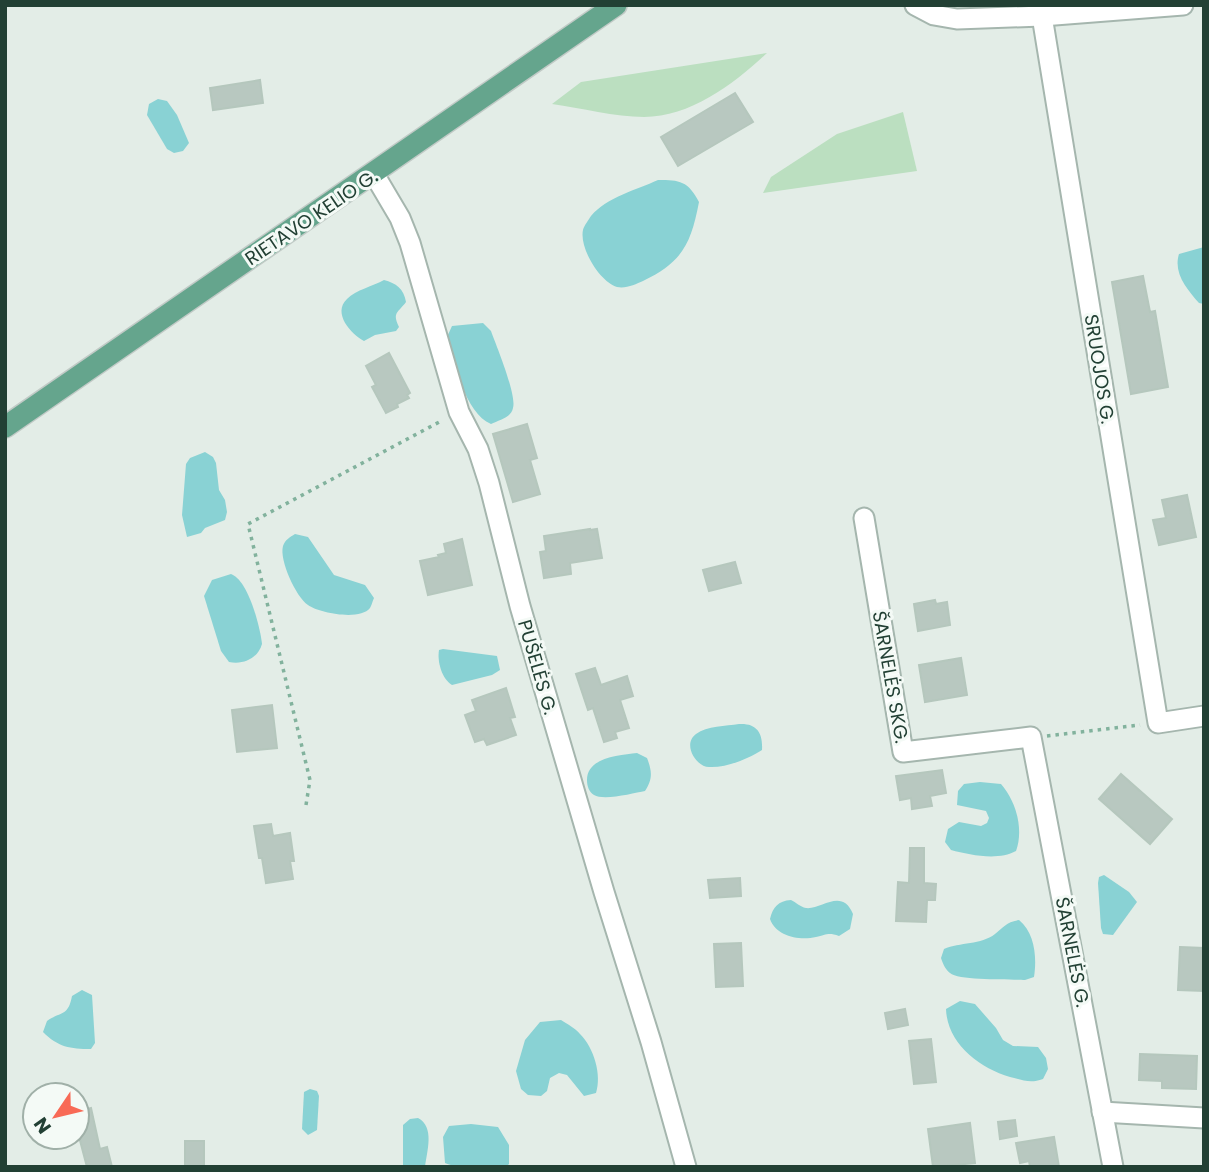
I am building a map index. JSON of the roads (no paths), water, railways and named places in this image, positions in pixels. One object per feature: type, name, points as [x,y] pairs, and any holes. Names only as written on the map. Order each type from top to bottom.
[{"type":"main road","name":"RIETAVO KELIO G.","points":[[5,427],[616,5]]},
{"type":"street","points":[[915,5],[934,15],[957,19],[1042,16],[1183,5]]},
{"type":"street","name":"SRUOJOS G.","points":[[1042,16],[1158,723],[1204,716]]},
{"type":"street","name":"PUŠELĖS G.","points":[[374,174],[400,218],[411,243],[459,412],[478,449],[489,482],[520,606],[604,892],[652,1042],[686,1167]]},
{"type":"street","name":"ŠARNELĖS SKG.","points":[[864,518],[903,752],[1031,737]]},
{"type":"street","name":"ŠARNELĖS G.","points":[[1031,737],[1113,1167]]},
{"type":"street","points":[[1102,1112],[1204,1118]]},
{"type":"water","points":[[158,99],[167,101],[177,115],[189,143],[183,151],[174,153],[167,149],[147,115],[149,104]]},
{"type":"water","points":[[658,180],[683,183],[699,202],[688,240],[676,258],[657,274],[631,286],[617,287],[604,279],[592,263],[584,246],[584,228],[591,216],[605,204]]},
{"type":"water","points":[[1204,247],[1204,304],[1199,303],[1186,286],[1178,268],[1178,261],[1179,254]]},
{"type":"water","points":[[384,280],[399,287],[405,297],[406,302],[396,315],[399,327],[396,331],[375,335],[364,341],[345,323],[342,317],[343,305],[355,293]]},
{"type":"water","points":[[483,323],[491,331],[513,402],[510,414],[491,424],[482,418],[467,398],[447,337],[452,326]]},
{"type":"water","points":[[205,452],[213,457],[216,463],[219,490],[225,500],[227,512],[225,520],[187,537],[182,515],[186,464],[190,458]]},
{"type":"water","points":[[295,534],[308,537],[334,575],[365,585],[374,598],[370,608],[358,614],[339,614],[313,608],[303,601],[290,578],[282,552],[285,542]]},
{"type":"water","points":[[231,574],[248,594],[262,644],[254,657],[240,662],[229,662],[221,651],[204,596],[212,580]]},
{"type":"water","points":[[439,650],[497,656],[500,670],[492,675],[452,685],[445,679],[440,665]]},
{"type":"water","points":[[750,725],[758,730],[762,750],[744,760],[722,766],[704,766],[695,759],[690,743],[696,734],[711,728]]},
{"type":"water","points":[[637,753],[647,758],[650,767],[651,775],[645,791],[605,797],[591,792],[587,780],[592,766],[606,759]]},
{"type":"water","points":[[964,784],[1001,784],[1011,799],[1019,825],[1016,851],[1001,856],[975,855],[951,850],[945,842],[948,829],[959,822],[981,826],[987,823],[989,818],[986,811],[957,805],[958,791]]},
{"type":"water","points":[[1104,875],[1129,892],[1137,902],[1113,935],[1103,934],[1101,928],[1098,883],[1099,877]]},
{"type":"water","points":[[791,900],[806,908],[843,902],[853,914],[850,929],[839,936],[789,936],[777,930],[770,919],[777,905]]},
{"type":"water","points":[[1019,920],[1029,932],[1034,946],[1034,977],[1025,980],[974,978],[955,976],[945,968],[941,958],[944,949],[989,938],[1008,923]]},
{"type":"water","points":[[82,990],[92,995],[95,1043],[91,1049],[65,1046],[43,1032],[47,1021],[66,1011],[72,996]]},
{"type":"water","points":[[960,1001],[975,1004],[1003,1040],[1013,1046],[1038,1047],[1046,1058],[1048,1069],[1043,1079],[1030,1081],[998,1073],[967,1052],[952,1033],[946,1009]]},
{"type":"water","points":[[561,1020],[578,1032],[589,1047],[596,1062],[596,1093],[584,1096],[567,1075],[559,1073],[550,1078],[547,1091],[541,1096],[528,1095],[521,1089],[516,1071],[525,1040],[540,1022]]},
{"type":"water","points":[[310,1089],[317,1091],[319,1096],[317,1130],[308,1135],[302,1129],[304,1092]]},
{"type":"water","points":[[418,1118],[427,1127],[428,1133],[425,1167],[403,1167],[403,1125],[410,1119]]},
{"type":"water","points":[[471,1124],[498,1127],[509,1145],[509,1164],[506,1167],[466,1167],[445,1163],[443,1137],[449,1126]]}]
